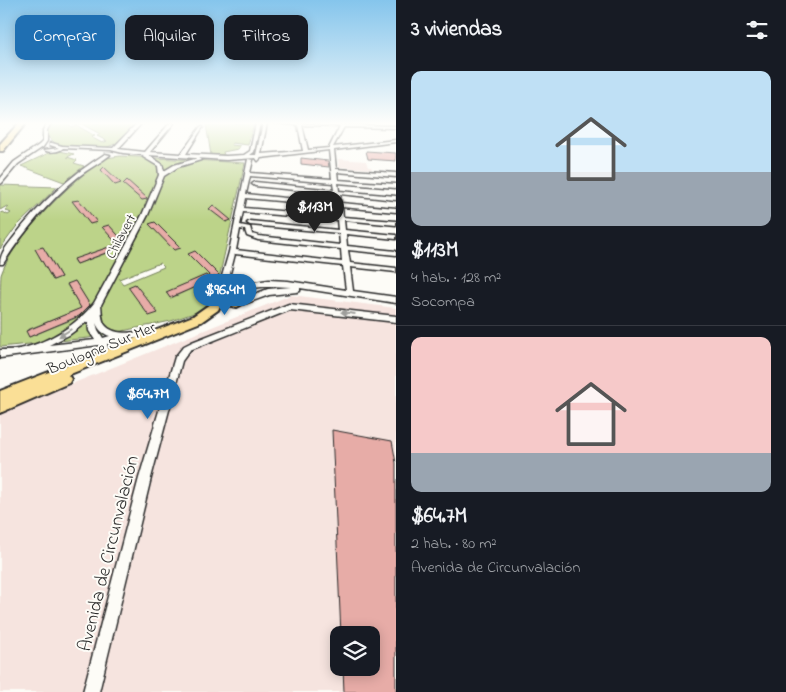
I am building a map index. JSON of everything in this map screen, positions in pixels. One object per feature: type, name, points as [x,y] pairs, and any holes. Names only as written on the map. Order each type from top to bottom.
[{"type":"main road","points":[[238,287],[246,293],[242,302],[229,304],[222,289],[238,287]]},
{"type":"main road","name":"Boulogne Sur Mer","points":[[0,397],[162,333],[211,310],[222,289]]},
{"type":"main road","name":"Boulogne Sur Mer","points":[[0,406],[192,328],[242,302]]},
{"type":"street","points":[[0,182],[14,165],[28,155]]},
{"type":"street","points":[[0,262],[40,209],[105,155]]},
{"type":"street","points":[[145,155],[160,165],[162,175],[176,166],[198,160]]},
{"type":"street","points":[[148,155],[198,160],[274,155]]},
{"type":"street","points":[[156,155],[248,158]]},
{"type":"street","points":[[222,289],[244,196],[250,155]]},
{"type":"street","points":[[258,157],[276,155]]},
{"type":"street","points":[[333,155],[350,294]]},
{"type":"street","points":[[335,170],[396,175]]},
{"type":"street","points":[[248,174],[396,186]]},
{"type":"street","name":"Chilavert","points":[[97,305],[145,215],[162,175]]},
{"type":"street","points":[[255,184],[396,198]]},
{"type":"street","points":[[244,196],[396,210]]},
{"type":"street","points":[[241,210],[396,223]]},
{"type":"street","points":[[252,210],[249,235],[258,238],[396,253]]},
{"type":"street","points":[[237,228],[249,226],[396,237]]},
{"type":"street","points":[[232,252],[396,270]]},
{"type":"street","name":"Boulogne Sur Mer","points":[[238,287],[278,283],[396,300]]},
{"type":"street","name":"Boulogne Sur Mer","points":[[242,302],[268,292],[308,288]]},
{"type":"street","points":[[97,305],[97,320],[103,330],[112,335],[127,336]]},
{"type":"street","points":[[97,305],[91,321],[94,332],[106,355]]},
{"type":"street","points":[[28,350],[67,332],[89,316],[97,305]]},
{"type":"street","name":"Avenida de Circunvalación","points":[[91,692],[145,478],[178,360],[187,348],[282,308],[296,306],[396,319]]},
{"type":"street","points":[[0,354],[99,342],[127,336],[162,333]]},
{"type":"shaded area","points":[[338,159],[366,161],[368,167],[372,169],[339,167]]},
{"type":"shaded area","points":[[291,295],[396,308],[396,692],[0,692],[0,413]]},
{"type":"green space","points":[[44,155],[71,155],[67,157],[77,160],[74,163],[84,166],[64,182],[21,166]]},
{"type":"green space","points":[[120,156],[245,163],[215,296],[208,308],[171,321],[88,338],[0,347],[1,275],[17,245],[45,211],[77,180],[105,159]],"holes":[[[114,245],[118,249],[77,264],[74,260]],[[47,253],[61,277],[53,280],[39,256]],[[160,263],[164,267],[123,284],[119,279]],[[206,275],[211,280],[171,298],[166,293]],[[75,281],[92,309],[84,312],[67,285]],[[77,310],[81,316],[29,337],[27,330]]]},
{"type":"green space","points":[[0,185],[57,187],[16,227],[0,249],[0,213],[3,212],[8,215],[11,213],[5,210],[9,207],[7,206],[0,210]]},
{"type":"building","points":[[367,155],[396,155],[396,161],[368,159]]},
{"type":"building","points":[[301,158],[328,161],[329,167],[301,164]]},
{"type":"building","points":[[104,167],[121,183],[115,185],[101,170]]},
{"type":"building","points":[[127,180],[147,199],[142,200],[123,184]]},
{"type":"building","points":[[79,200],[97,222],[90,224],[72,201]]},
{"type":"building","points":[[213,205],[231,220],[226,222],[209,209]]},
{"type":"building","points":[[155,222],[181,248],[174,250],[149,224]]},
{"type":"building","points":[[109,225],[125,243],[123,246],[120,247],[102,227]]},
{"type":"building","points":[[115,245],[116,249],[77,264],[74,259]]},
{"type":"building","points":[[43,247],[61,277],[53,280],[35,249]]},
{"type":"building","points":[[195,251],[219,275],[212,278],[188,254]]},
{"type":"building","points":[[206,275],[211,280],[170,298],[166,292]]},
{"type":"building","points":[[75,281],[90,305],[79,316],[29,337],[26,331],[81,308],[67,284]]},
{"type":"building","points":[[135,284],[158,313],[149,316],[128,287]]},
{"type":"building","points":[[332,430],[392,441],[396,463],[396,692],[344,692],[343,676],[380,676],[380,626],[341,626]]}]
